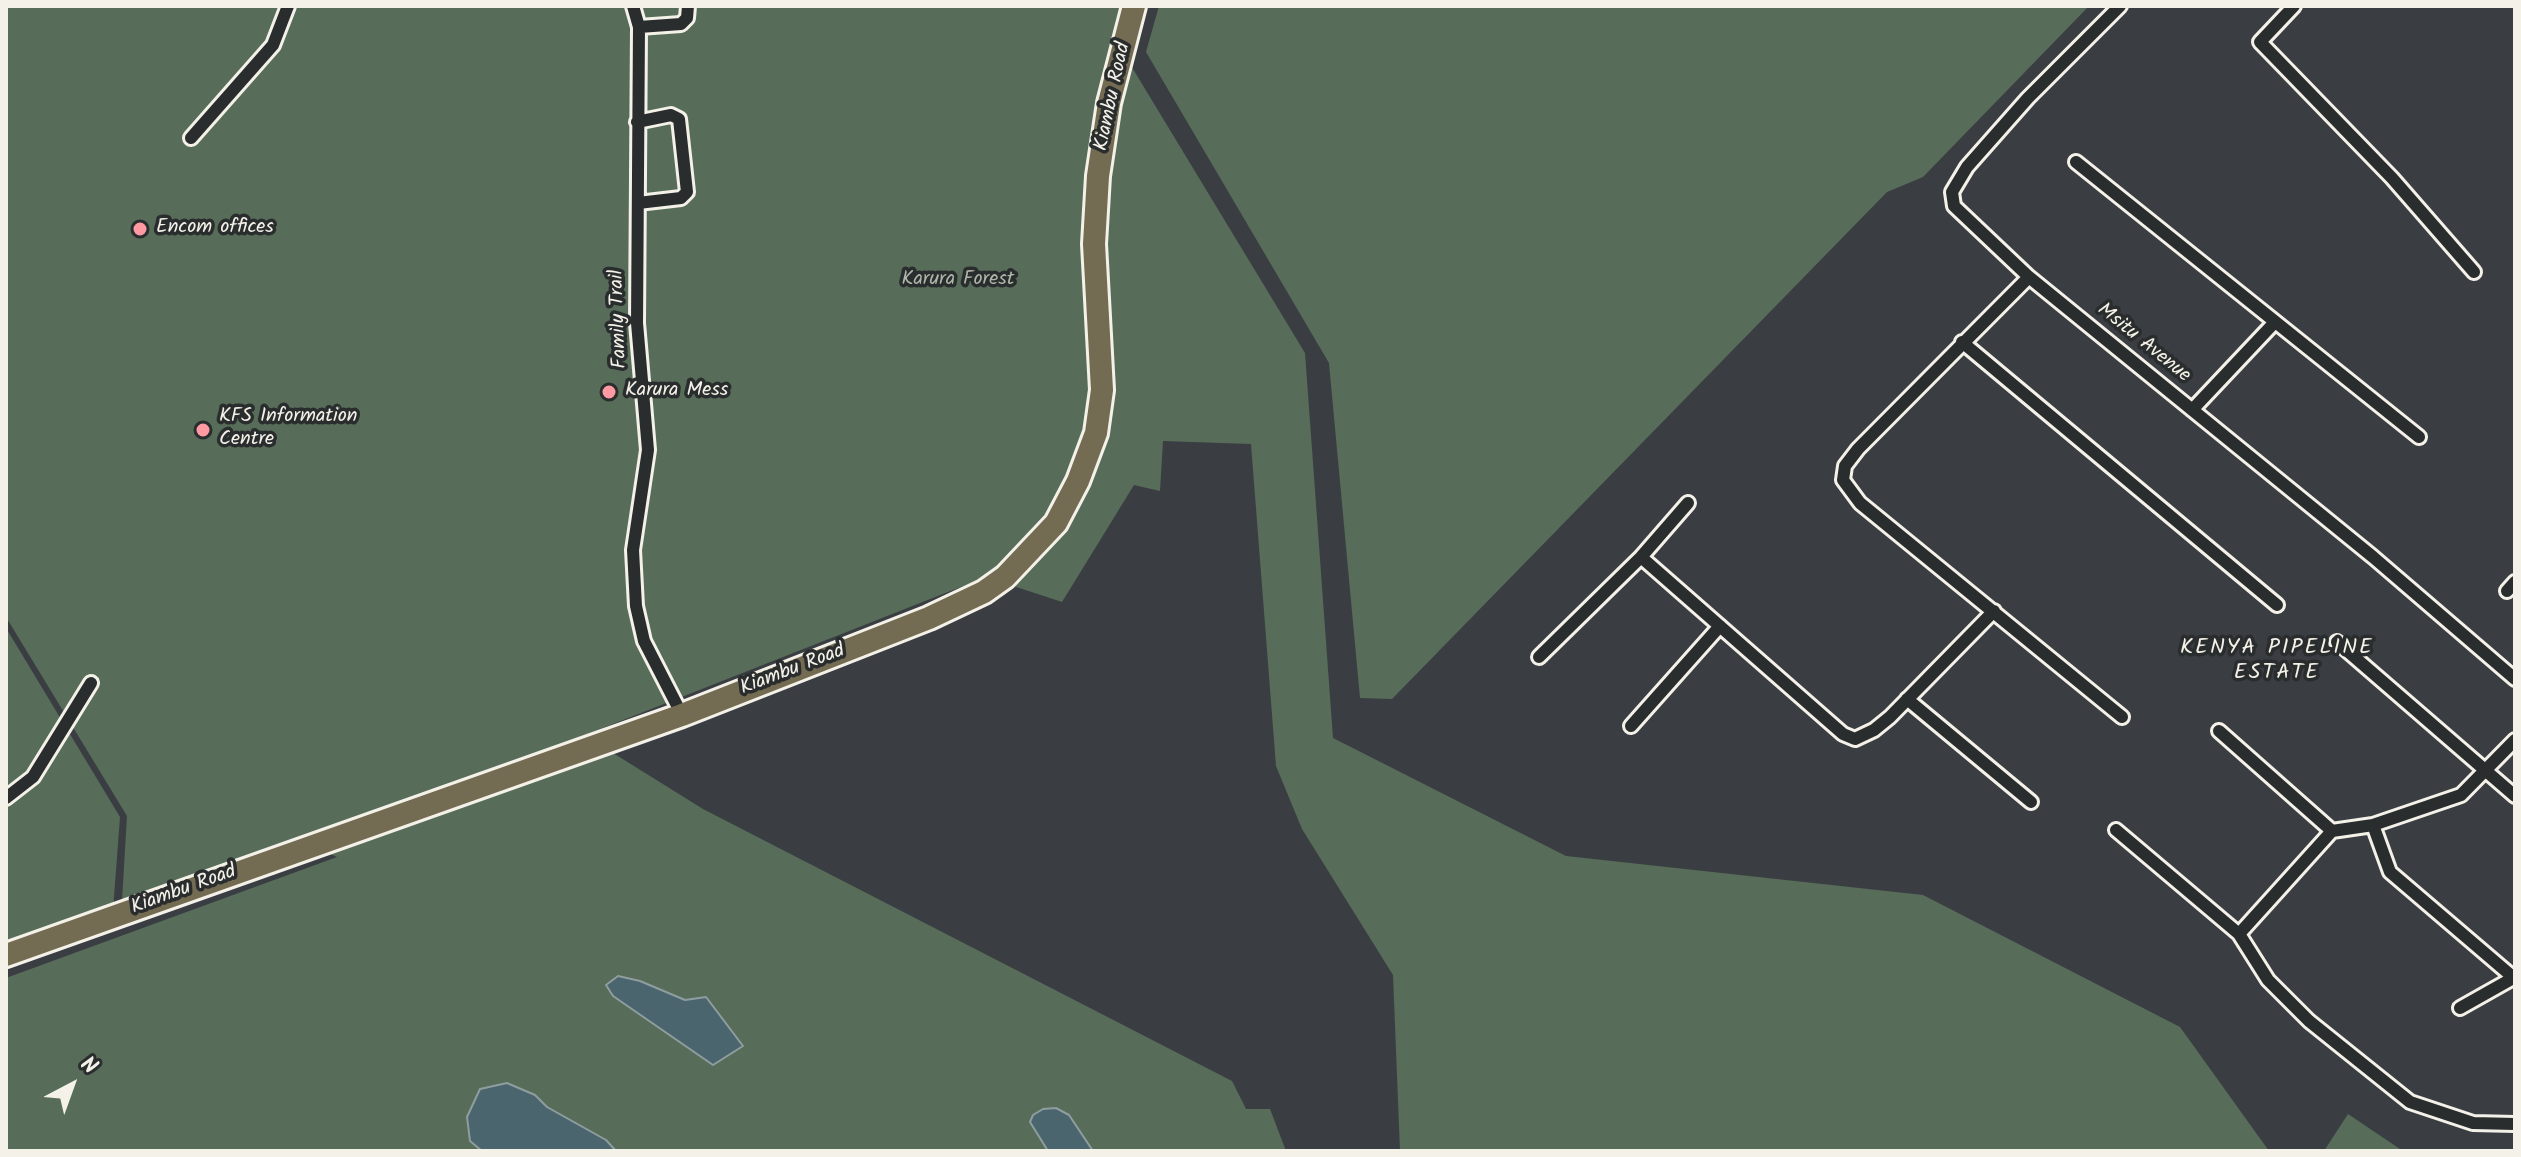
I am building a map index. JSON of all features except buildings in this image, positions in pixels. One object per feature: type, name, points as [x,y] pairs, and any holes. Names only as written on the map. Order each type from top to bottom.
[{"type":"highway","name":"Kiambu Road","points":[[6,955],[682,715],[929,618],[984,592],[1014,569],[1056,523],[1078,481],[1096,433],[1102,390],[1094,244],[1098,176],[1109,103],[1134,6]]},
{"type":"street","points":[[191,138],[273,45],[288,6]]},
{"type":"street","name":"Family Trail","points":[[633,6],[639,27],[637,323],[648,450],[633,550],[636,606],[644,641],[682,715]]},
{"type":"street","points":[[639,27],[681,24],[687,18],[688,6]]},
{"type":"street","name":"Msitu Avenue","points":[[2120,6],[2028,98],[1967,167],[1952,192],[1954,206],[2029,277],[2373,557],[2515,679]]},
{"type":"street","points":[[2294,6],[2260,42],[2392,178],[2474,272]]},
{"type":"street","points":[[637,122],[671,115],[679,119],[687,192],[681,198],[638,203]]},
{"type":"street","points":[[2076,162],[2419,437]]},
{"type":"street","points":[[2029,277],[1858,449],[1845,466],[1843,480],[1860,503],[2122,717]]},
{"type":"street","points":[[2192,410],[2275,322]]},
{"type":"street","points":[[1962,342],[2277,605]]},
{"type":"street","points":[[1539,657],[1641,557],[1688,503]]},
{"type":"street","points":[[1641,557],[1843,734],[1855,739],[1874,730],[1994,611]]},
{"type":"street","points":[[1631,726],[1720,626]]},
{"type":"street","points":[[2337,642],[2515,796]]},
{"type":"street","points":[[6,798],[33,777],[91,683]]},
{"type":"street","points":[[1907,699],[2031,802]]},
{"type":"street","points":[[2219,731],[2332,831]]},
{"type":"street","points":[[2239,934],[2332,831],[2373,825],[2461,795],[2515,740]]},
{"type":"street","points":[[2373,825],[2390,872],[2515,978],[2460,1008]]},
{"type":"street","points":[[2116,830],[2239,934],[2268,980],[2309,1021],[2410,1102],[2473,1123],[2515,1124]]},
{"type":"green space","name":"Karura Forest","points":[[6,6],[1126,6],[1116,41],[1305,353],[1333,738],[1566,856],[1923,895],[2180,1027],[2269,1151],[1400,1151],[1393,975],[1302,829],[1276,766],[1251,444],[1163,441],[1160,491],[1134,485],[1062,602],[986,577],[121,918],[127,816],[6,617]]},
{"type":"green space","points":[[1159,6],[2089,6],[1923,177],[1887,192],[1392,699],[1360,698],[1329,363],[1146,52]]},
{"type":"green space","points":[[6,628],[120,817],[113,910],[6,948]]},
{"type":"green space","points":[[613,753],[703,809],[1232,1081],[1246,1109],[1270,1109],[1286,1151],[6,1151],[6,978],[337,857],[326,852]]},
{"type":"green space","points":[[2348,1114],[2403,1151],[2324,1151]]},
{"type":"water","points":[[618,976],[640,981],[685,1000],[706,997],[743,1046],[713,1065],[613,996],[606,985]]},
{"type":"water","points":[[507,1083],[535,1095],[547,1107],[606,1140],[616,1151],[482,1151],[470,1141],[467,1117],[480,1089]]},
{"type":"water","points":[[1056,1108],[1069,1115],[1093,1151],[1048,1151],[1030,1122],[1033,1115],[1043,1109]]},
{"type":"place","name":"Encom offices","points":[[140,229]]},
{"type":"place","name":"Karura Mess","points":[[609,392]]},
{"type":"place","name":"KFS Information Centre","points":[[203,430]]},
{"type":"district","name":"KENYA PIPELINE ESTATE","points":[[2277,662]]}]
